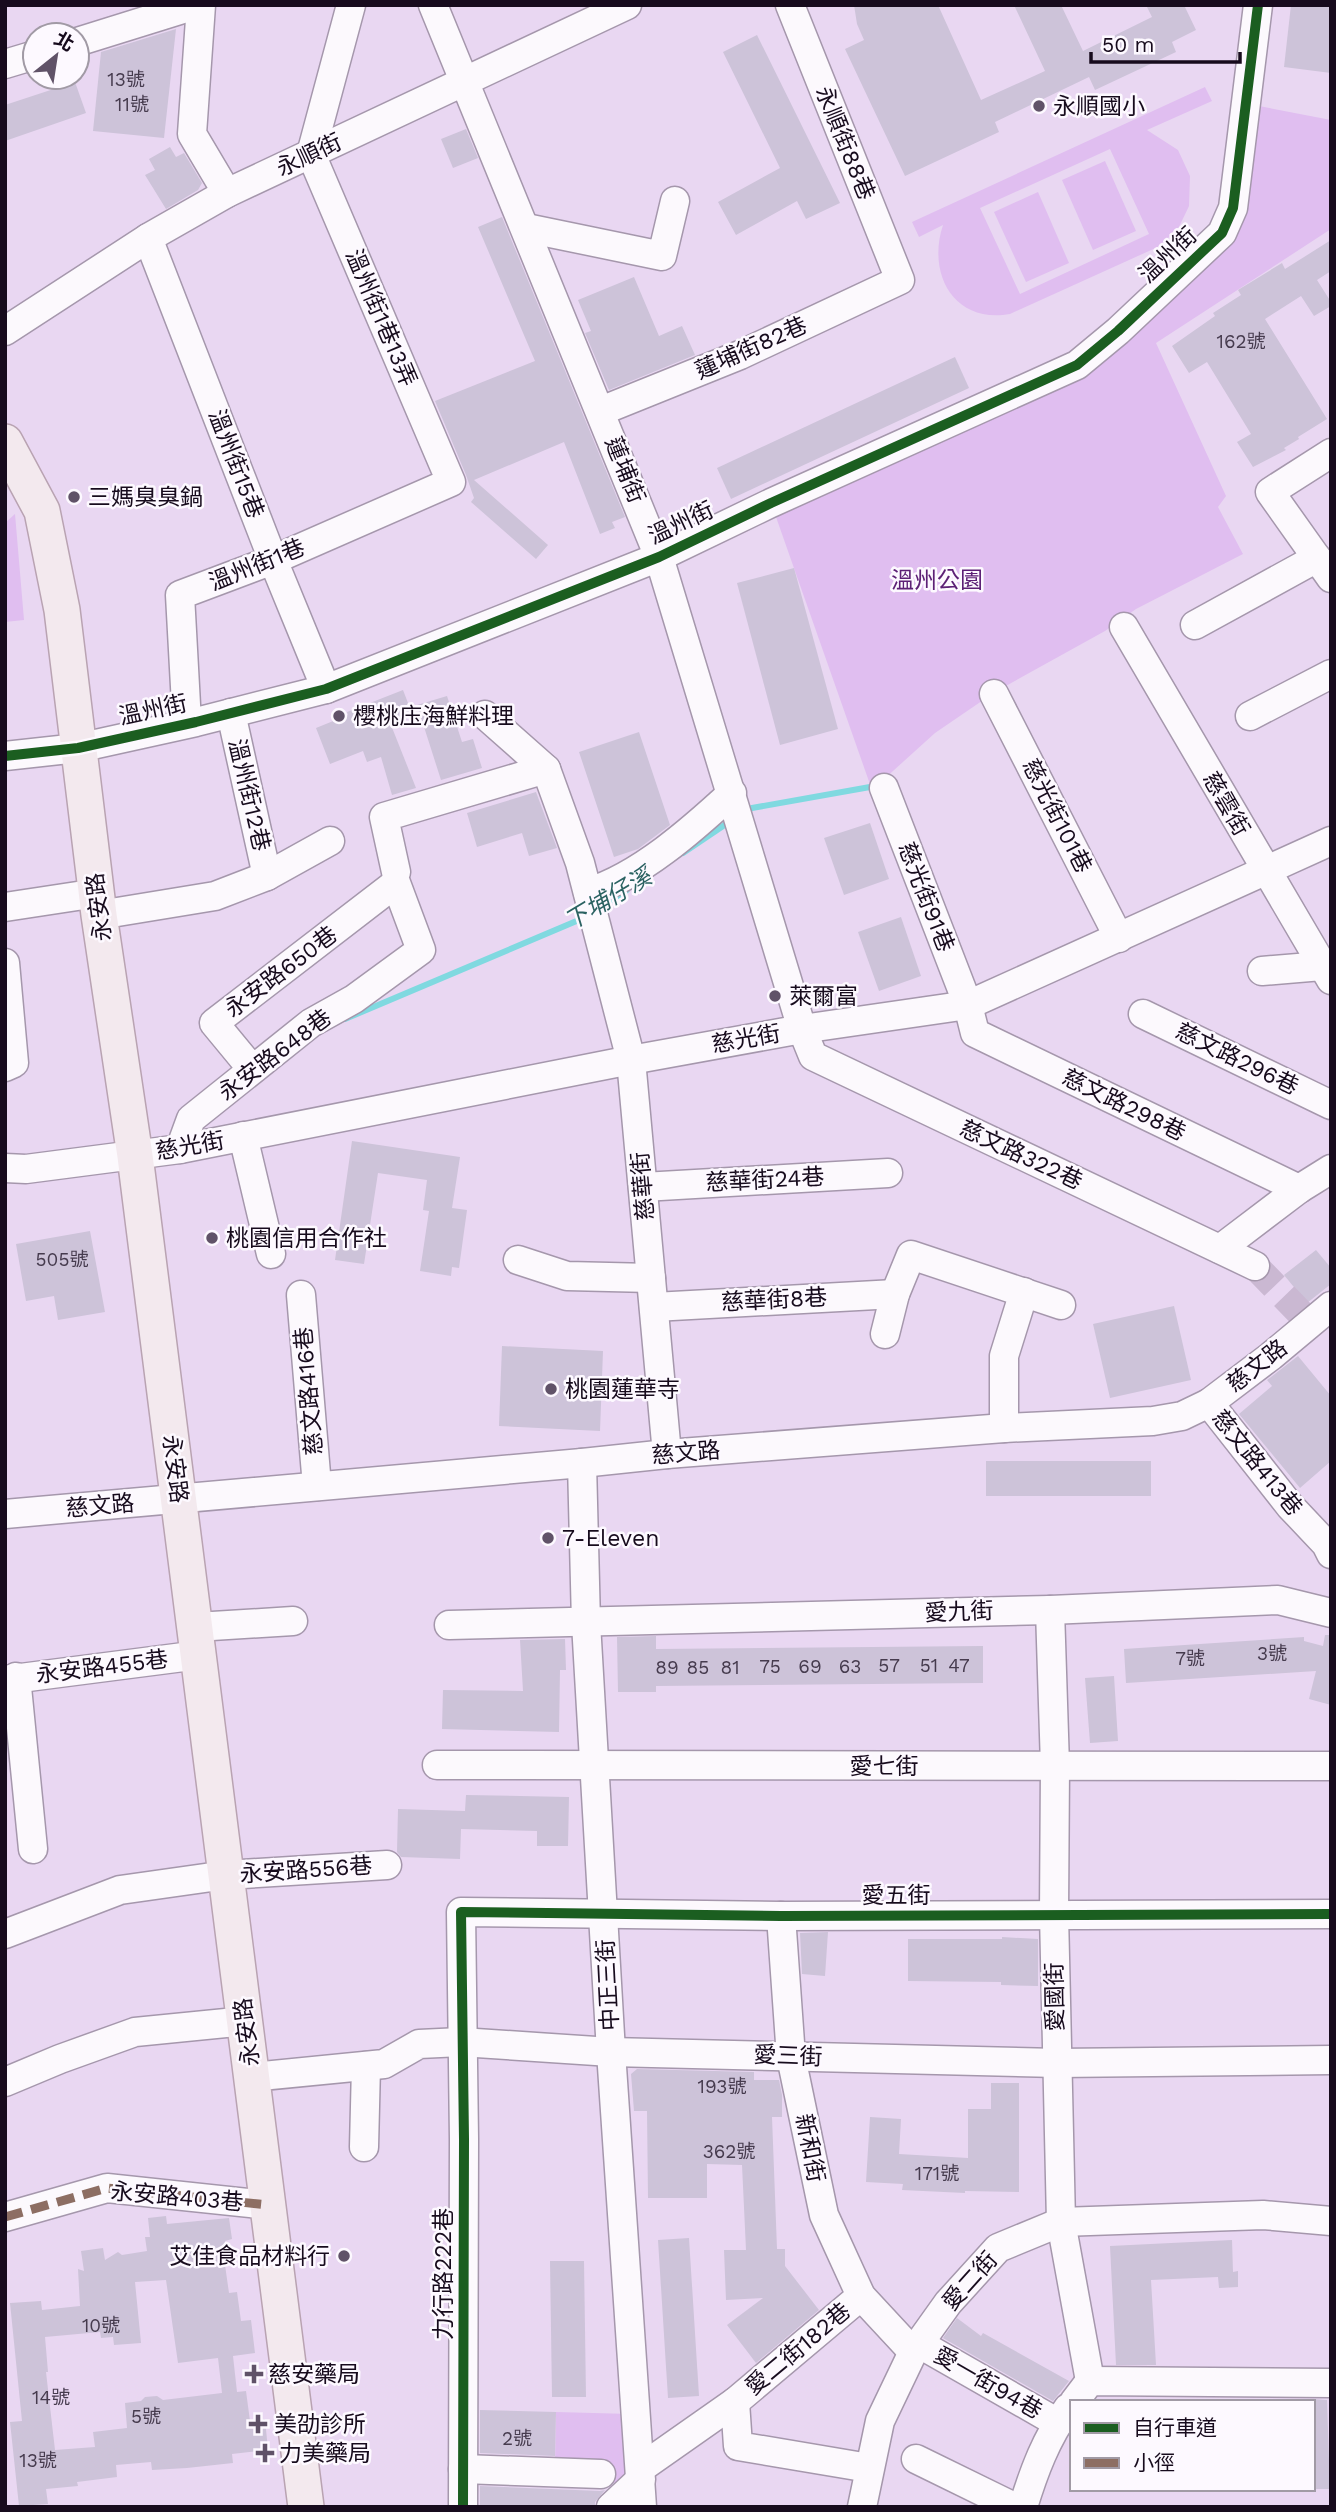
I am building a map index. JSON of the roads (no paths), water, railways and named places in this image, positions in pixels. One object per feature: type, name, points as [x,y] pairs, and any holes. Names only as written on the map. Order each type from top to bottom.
[{"type":"main road","name":"永安路","points":[[5,442],[42,511],[62,610],[98,904],[135,1156],[306,2507]]},
{"type":"street","points":[[91,38],[196,5]]},
{"type":"street","points":[[201,5],[192,134],[227,193]]},
{"type":"street","points":[[312,154],[351,5]]},
{"type":"street","name":"蓮埔街","points":[[433,5],[659,557],[802,1029]]},
{"type":"street","name":"永順街","points":[[5,331],[149,238],[227,193],[627,5]]},
{"type":"street","name":"永順街88巷","points":[[790,5],[900,280]]},
{"type":"street","name":"溫州街","points":[[5,756],[78,748],[326,690],[659,557],[771,503],[1077,365],[1118,331],[1222,233],[1233,208],[1258,5]]},
{"type":"street","name":"溫州街1巷13弄","points":[[312,154],[452,482]]},
{"type":"street","points":[[526,228],[662,256],[675,201]]},
{"type":"street","name":"溫州街15巷","points":[[149,238],[326,690]]},
{"type":"street","name":"蓮埔街82巷","points":[[601,411],[740,355],[900,280]]},
{"type":"street","points":[[1195,625],[1324,568],[1270,492],[1331,453]]},
{"type":"street","name":"溫州街1巷","points":[[187,723],[180,595],[273,560],[452,482]]},
{"type":"street","name":"慈雲街","points":[[1124,626],[1326,973]]},
{"type":"street","points":[[1250,716],[1331,674]]},
{"type":"street","name":"慈光街101巷","points":[[994,694],[1119,939]]},
{"type":"street","name":"溫州街12巷","points":[[231,713],[267,876]]},
{"type":"street","points":[[485,715],[547,769]]},
{"type":"street","points":[[396,878],[384,817],[547,769]]},
{"type":"street","name":"慈華街","points":[[547,769],[592,905],[631,1060],[667,1454]]},
{"type":"street","name":"慈光街91巷","points":[[884,788],[968,1005]]},
{"type":"street","points":[[592,905],[607,886],[684,837],[737,809]]},
{"type":"street","points":[[5,907],[215,897],[267,876],[330,841]]},
{"type":"street","name":"慈光街","points":[[5,1168],[26,1169],[180,1149],[631,1060],[802,1029],[968,1005],[1331,841]]},
{"type":"street","name":"永安路648巷","points":[[180,1149],[191,1119],[311,1023],[354,999],[421,950],[396,878]]},
{"type":"street","name":"永安路650巷","points":[[252,1069],[214,1023],[396,878]]},
{"type":"street","points":[[5,963],[14,1063],[5,1067]]},
{"type":"street","points":[[1262,971],[1326,973]]},
{"type":"street","name":"慈文路298巷","points":[[968,1005],[975,1033],[1299,1189]]},
{"type":"street","name":"慈文路296巷","points":[[1143,1014],[1331,1105]]},
{"type":"street","name":"慈文路322巷","points":[[802,1029],[813,1056],[1255,1266]]},
{"type":"street","points":[[243,1136],[271,1254]]},
{"type":"street","points":[[1220,1249],[1331,1168]]},
{"type":"street","name":"慈華街24巷","points":[[643,1188],[888,1173]]},
{"type":"street","points":[[886,1334],[895,1294],[911,1255],[1061,1305]]},
{"type":"street","points":[[517,1261],[567,1276],[651,1278]]},
{"type":"street","points":[[1004,1428],[1004,1356],[1024,1292]]},
{"type":"street","name":"慈華街8巷","points":[[653,1307],[895,1294]]},
{"type":"street","name":"慈文路416巷","points":[[301,1295],[317,1486]]},
{"type":"street","name":"慈文路","points":[[5,1514],[667,1454],[1004,1428],[1153,1421],[1182,1416],[1209,1404],[1331,1306]]},
{"type":"street","name":"慈文路413巷","points":[[1209,1404],[1290,1506],[1326,1544],[1331,1554]]},
{"type":"street","name":"中正三街","points":[[582,1463],[586,1623],[611,2052],[642,2507]]},
{"type":"street","name":"愛九街","points":[[449,1625],[1049,1610],[1278,1600],[1328,1602]]},
{"type":"street","name":"愛國街","points":[[1049,1610],[1055,1766],[1054,1914],[1061,2222],[1073,2400]]},
{"type":"street","name":"永安路455巷","points":[[11,1678],[293,1621]]},
{"type":"street","points":[[11,1678],[33,1849]]},
{"type":"street","name":"愛七街","points":[[437,1765],[1331,1766]]},
{"type":"street","name":"永安路556巷","points":[[5,1934],[120,1890],[226,1875],[387,1865]]},
{"type":"street","name":"愛五街","points":[[461,1912],[781,1916],[1331,1914]]},
{"type":"street","name":"力行路222巷","points":[[461,1912],[464,2139],[463,2507]]},
{"type":"street","name":"新和街","points":[[781,1916],[791,2057],[824,2216],[861,2297],[916,2348]]},
{"type":"street","points":[[5,2082],[135,2032],[246,2021]]},
{"type":"street","name":"愛三街","points":[[252,2077],[384,2064],[419,2044],[461,2042],[611,2052],[1057,2063],[1331,2060]]},
{"type":"street","points":[[364,2147],[366,2066]]},
{"type":"street","name":"永安路403巷","points":[[5,2217],[107,2188],[268,2206]]},
{"type":"street","name":"愛二街","points":[[862,2507],[880,2421],[916,2348],[948,2302],[998,2248],[1061,2222],[1263,2214],[1331,2221]]},
{"type":"street","name":"愛二街182巷","points":[[611,2507],[641,2473],[735,2402],[861,2297]]},
{"type":"street","name":"愛一街94巷","points":[[916,2348],[1070,2402]]},
{"type":"street","points":[[1114,2400],[1331,2384]]},
{"type":"street","name":"愛二街182巷","points":[[735,2402],[738,2446],[869,2468]]},
{"type":"street","points":[[1023,2507],[1050,2433],[1070,2407]]},
{"type":"street","points":[[916,2459],[1014,2507]]},
{"type":"street","points":[[463,2469],[601,2474]]},
{"type":"waterway","name":"下埔仔溪","points":[[744,812],[752,808],[870,787]]},
{"type":"waterway","name":"下埔仔溪","points":[[683,853],[732,820]]},
{"type":"waterway","name":"下埔仔溪","points":[[598,909],[627,890]]},
{"type":"waterway","name":"下埔仔溪","points":[[345,1019],[586,917]]},
{"type":"tunnel","points":[[1255,1266],[1310,1323]]},
{"type":"place","name":"永順國小","points":[[1039,106]]},
{"type":"place","name":"三媽臭臭鍋","points":[[74,497]]},
{"type":"place","name":"櫻桃庒海鮮料理","points":[[339,716]]},
{"type":"place","name":"萊爾富","points":[[775,996]]},
{"type":"place","name":"桃園信用合作社","points":[[212,1238]]},
{"type":"place","name":"桃園蓮華寺","points":[[551,1389]]},
{"type":"place","name":"7-Eleven","points":[[548,1538]]},
{"type":"place","name":"艾佳食品材料行","points":[[344,2256]]},
{"type":"place","name":"慈安藥局","points":[[254,2374]]},
{"type":"place","name":"美劭診所","points":[[258,2424]]},
{"type":"place","name":"力美藥局","points":[[265,2453]]},
{"type":"park label","name":"溫州公園","points":[[937,580]]}]
